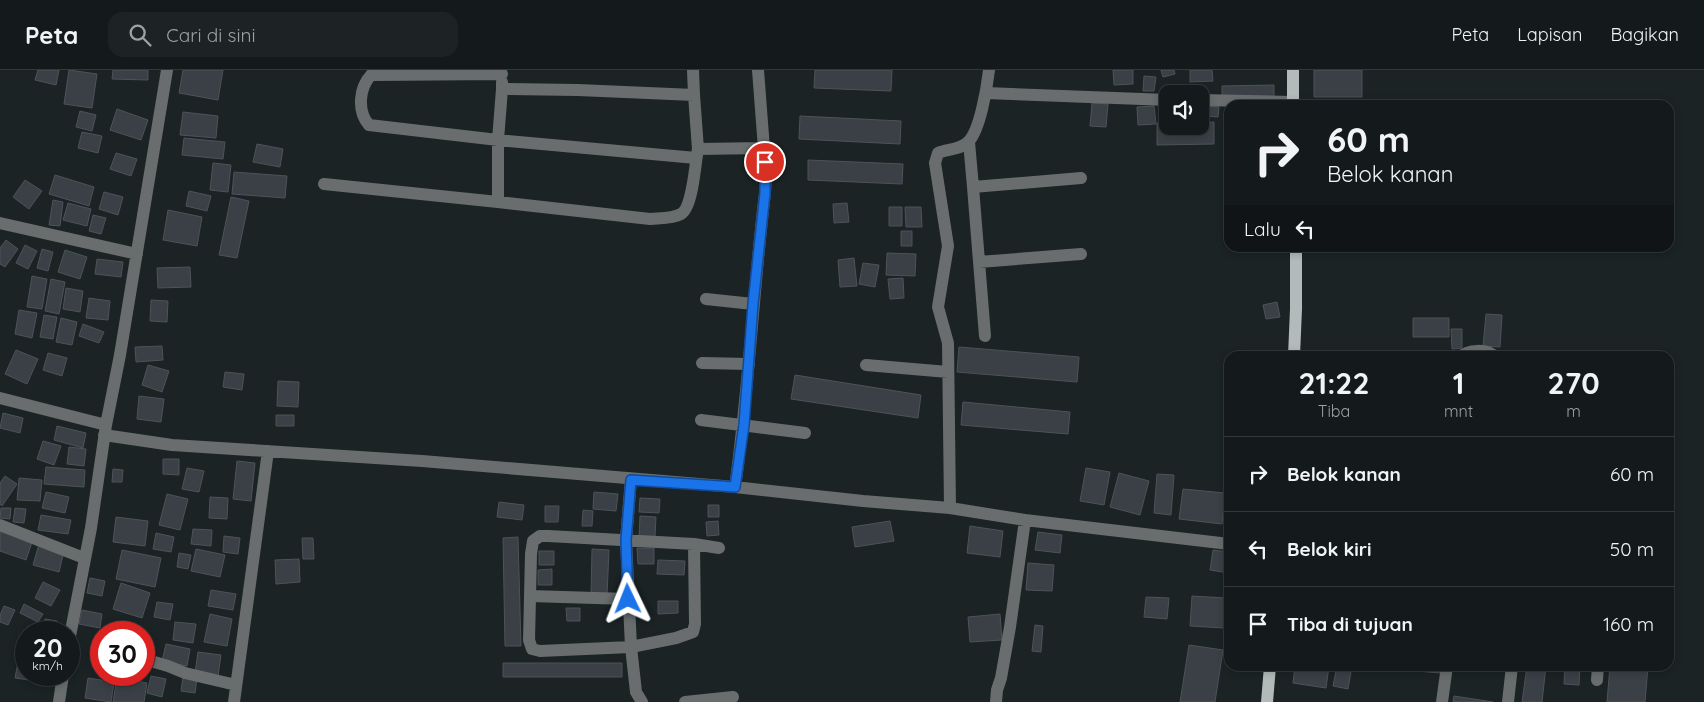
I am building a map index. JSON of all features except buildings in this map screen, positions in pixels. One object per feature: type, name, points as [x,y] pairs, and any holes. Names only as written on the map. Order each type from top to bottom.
[{"type":"main road","points":[[1293,70],[1293,100]]},
{"type":"main road","points":[[1294,351],[1296,252]]},
{"type":"main road","points":[[1267,702],[1270,671]]},
{"type":"street","points":[[73,621],[94,506],[105,430],[120,356],[167,70]]},
{"type":"street","points":[[324,184],[650,219],[674,216],[683,213],[689,201],[697,153],[693,70]]},
{"type":"street","points":[[735,487],[744,425],[753,304],[765,193],[758,70]]},
{"type":"street","points":[[985,336],[969,142],[975,130],[986,93],[989,70]]},
{"type":"street","points":[[498,202],[498,140],[502,72],[371,75],[364,84],[360,108],[368,125],[498,140],[697,153],[763,148]]},
{"type":"street","points":[[502,89],[694,95]]},
{"type":"street","points":[[986,93],[1159,100]]},
{"type":"street","points":[[1209,100],[1224,101]]},
{"type":"street","points":[[950,508],[947,337],[938,307],[948,246],[935,163],[938,153],[955,149],[969,142]]},
{"type":"street","points":[[973,187],[1080,178]]},
{"type":"street","points":[[0,223],[137,254]]},
{"type":"street","points":[[979,262],[1081,254]]},
{"type":"street","points":[[706,299],[753,304]]},
{"type":"street","points":[[702,363],[749,364]]},
{"type":"street","points":[[866,365],[948,372]]},
{"type":"street","points":[[0,398],[105,430],[172,445],[422,461],[631,480],[735,487],[862,501],[950,508],[1024,520],[1224,543]]},
{"type":"street","points":[[701,420],[805,433]]},
{"type":"street","points":[[234,702],[268,451]]},
{"type":"street","points":[[631,480],[626,540],[628,599],[636,692],[640,702]]},
{"type":"street","points":[[996,702],[1009,634],[1024,520]]},
{"type":"street","points":[[0,525],[84,558]]},
{"type":"street","points":[[694,544],[695,624],[693,632],[676,638],[631,648],[540,652],[532,649],[529,640],[531,554],[532,545],[536,538],[548,536],[626,540],[694,544],[719,548]]},
{"type":"street","points":[[530,596],[628,599]]},
{"type":"street","points":[[155,662],[185,673],[236,685]]},
{"type":"street","points":[[1442,702],[1446,671]]},
{"type":"street","points":[[1508,702],[1511,671]]},
{"type":"street","points":[[1597,680],[1598,671]]},
{"type":"street","points":[[59,702],[61,686]]},
{"type":"street","points":[[686,702],[711,701],[733,697]]},
{"type":"lane","points":[[1467,351],[1476,349],[1491,351]]},
{"type":"route","points":[[628,599],[626,540],[631,480],[735,487],[744,425],[753,304],[765,193],[765,162]]}]
